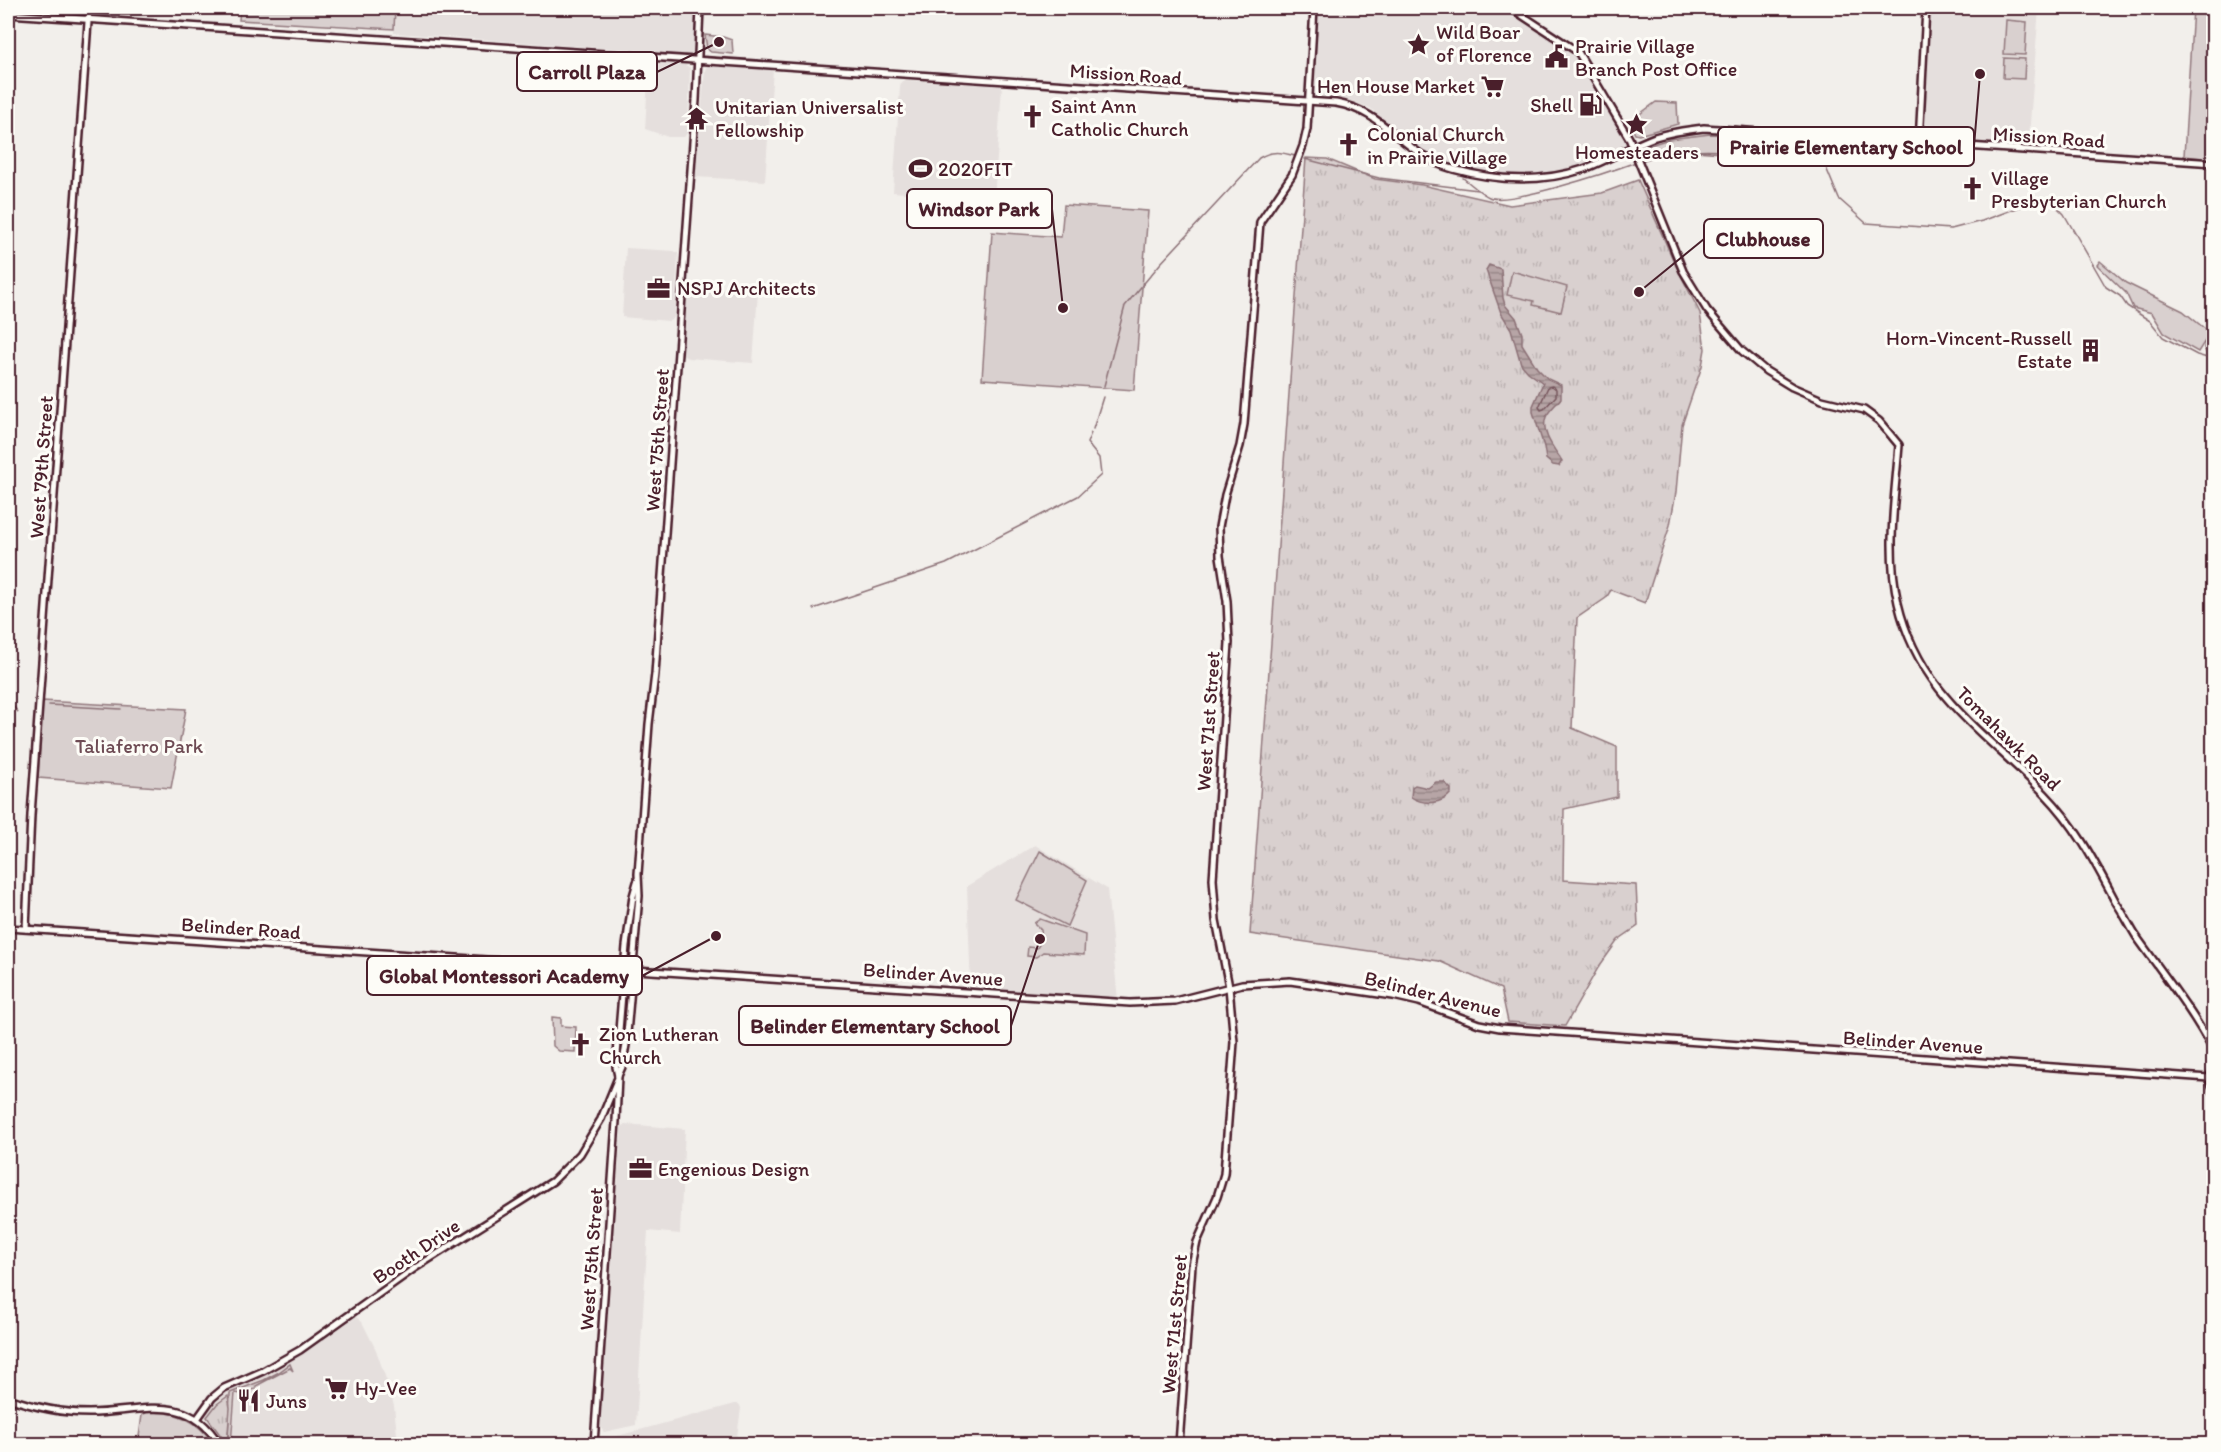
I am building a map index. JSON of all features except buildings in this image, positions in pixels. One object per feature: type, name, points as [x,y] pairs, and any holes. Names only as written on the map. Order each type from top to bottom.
[{"type":"street","name":"West 79th Street","points":[[26,929],[39,699],[89,8]]},
{"type":"street","name":"West 75th Street","points":[[618,1076],[626,1045],[639,896],[649,724],[655,674],[700,8]]},
{"type":"street","name":"West 71st Street","points":[[1179,1444],[1193,1255],[1221,1188],[1226,1159],[1234,1042],[1229,987],[1216,920],[1213,890],[1229,643],[1219,527],[1244,424],[1260,222],[1285,187],[1299,157],[1306,129],[1314,8]]},
{"type":"street","name":"Tomahawk Road","points":[[1510,8],[1578,52],[1633,147],[1683,271],[1707,310],[1742,351],[1766,371],[1792,387],[1822,400],[1864,410],[1879,421],[1899,445],[1892,552],[1898,602],[1918,656],[1931,678],[1958,712],[2046,794],[2080,835],[2134,933],[2187,1005],[2214,1052]]},
{"type":"street","points":[[1919,143],[1926,8]]},
{"type":"street","name":"Mission Road","points":[[8,14],[1336,103],[1354,106],[1373,116],[1415,152],[1434,163],[1496,178],[1528,179],[1564,174],[1596,164],[1670,133],[1704,128],[2214,163]]},
{"type":"street","name":"West 75th Street","points":[[594,1444],[618,1076],[616,1067],[624,968],[633,896],[639,874]]},
{"type":"street","name":"Belinder Road","points":[[8,928],[473,958]]},
{"type":"street","name":"Belinder Avenue","points":[[473,958],[1130,1003],[1175,1001],[1229,987],[1281,981],[1319,984],[1409,999],[1466,1020],[1500,1028],[2209,1078]]},
{"type":"street","points":[[2214,1068],[2209,1078],[2214,1092]]},
{"type":"street","name":"Booth Drive","points":[[197,1419],[212,1398],[224,1388],[263,1371],[300,1350],[415,1268],[553,1181],[580,1154],[590,1139],[601,1119],[618,1076]]},
{"type":"street","points":[[8,1398],[42,1408],[76,1412],[168,1408],[197,1419],[219,1444]]},
{"type":"shaded area","points":[[395,8],[696,8],[693,55],[394,33]]},
{"type":"shaded area","points":[[1318,8],[1497,8],[1518,18],[1576,57],[1609,109],[1626,144],[1625,147],[1593,163],[1562,171],[1521,176],[1492,175],[1444,163],[1412,144],[1370,108],[1352,101],[1313,96]]},
{"type":"shaded area","points":[[1929,8],[2039,8],[2028,149],[1921,141]]},
{"type":"shaded area","points":[[649,61],[684,64],[690,68],[688,132],[684,137],[668,137],[645,129]]},
{"type":"shaded area","points":[[712,64],[773,69],[765,181],[695,177],[705,70]]},
{"type":"shaded area","points":[[906,80],[1002,86],[994,200],[893,192],[900,87],[901,82]]},
{"type":"shaded area","points":[[626,248],[678,253],[673,319],[669,321],[622,317]]},
{"type":"shaded area","points":[[687,288],[758,292],[753,363],[684,356],[682,353]]},
{"type":"shaded area","points":[[1035,845],[1107,889],[1118,1000],[971,990],[967,886]]},
{"type":"shaded area","points":[[625,1124],[685,1129],[680,1234],[648,1231],[636,1425],[604,1432],[600,1427],[621,1130]]},
{"type":"shaded area","points":[[356,1317],[362,1322],[376,1350],[386,1379],[394,1406],[398,1444],[224,1444],[205,1417],[216,1400],[225,1393],[304,1352]]},
{"type":"shaded area","points":[[739,1404],[741,1408],[736,1444],[600,1444],[603,1440]]},
{"type":"green space","points":[[240,8],[395,8],[394,29],[239,20]]},
{"type":"green space","points":[[2193,8],[2213,8],[2213,159],[2184,156]]},
{"type":"green space","points":[[2006,20],[2027,22],[2025,55],[2004,54]]},
{"type":"green space","points":[[705,35],[732,40],[733,54],[711,52],[707,49]]},
{"type":"green space","points":[[2004,58],[2025,59],[2024,79],[2003,78]]},
{"type":"green space","points":[[1656,102],[1677,103],[1678,124],[1639,135],[1635,134],[1629,122]]},
{"type":"green space","points":[[1710,134],[1778,138],[1776,157],[1681,150],[1650,156],[1647,146],[1669,139]]},
{"type":"green space","points":[[1306,158],[1327,159],[1375,179],[1422,185],[1510,205],[1602,193],[1638,180],[1675,264],[1700,313],[1705,349],[1702,366],[1682,425],[1676,492],[1670,525],[1645,603],[1611,590],[1606,598],[1577,618],[1572,728],[1617,747],[1617,797],[1564,809],[1563,880],[1636,885],[1638,926],[1618,940],[1598,968],[1565,1026],[1508,1022],[1501,989],[1439,961],[1250,934]]},
{"type":"green space","points":[[1064,205],[1148,211],[1134,390],[982,379],[992,232],[1061,237]]},
{"type":"green space","points":[[2100,261],[2126,283],[2183,311],[2210,333],[2198,352],[2164,333],[2152,313],[2133,308],[2126,293],[2097,265]]},
{"type":"green space","points":[[1512,271],[1567,287],[1561,312],[1533,305],[1534,301],[1507,295]]},
{"type":"green space","name":"Taliaferro Park","points":[[42,701],[186,709],[171,788],[38,778]]},
{"type":"green space","points":[[1040,851],[1087,880],[1067,926],[1016,900]]},
{"type":"green space","points":[[1040,919],[1085,935],[1084,955],[1043,952],[1036,957],[1027,956],[1028,947],[1037,948],[1042,940],[1041,930],[1034,923]]},
{"type":"green space","points":[[552,1017],[561,1018],[561,1026],[576,1027],[575,1052],[559,1051],[553,1046]]},
{"type":"green space","points":[[290,1364],[293,1371],[290,1368],[256,1386],[256,1389],[242,1394],[235,1393],[231,1444],[228,1444],[230,1393],[264,1380]]},
{"type":"green space","points":[[228,1396],[230,1408],[227,1444],[207,1417],[217,1404]]},
{"type":"green space","points":[[149,1411],[169,1413],[194,1423],[214,1444],[138,1444],[142,1415]]},
{"type":"water","points":[[1489,265],[1501,269],[1503,298],[1505,305],[1516,318],[1522,334],[1522,344],[1537,368],[1548,379],[1561,385],[1561,398],[1547,414],[1545,423],[1549,440],[1562,461],[1559,466],[1553,465],[1546,459],[1533,412],[1533,406],[1543,383],[1521,364],[1511,329],[1501,313],[1486,270]]},
{"type":"water","points":[[1436,782],[1444,782],[1451,789],[1451,793],[1443,800],[1427,802],[1411,797],[1412,787],[1415,785],[1428,788]]},
{"type":"waterway","points":[[1640,161],[1670,153],[1700,151],[1761,153],[1809,159],[1825,165],[1839,199],[1866,223],[1951,229],[1982,221],[2033,202],[2053,203],[2064,214],[2106,287],[2120,296],[2127,306],[2150,321],[2163,337],[2197,355],[2214,360]]},
{"type":"waterway","points":[[1104,386],[1125,306],[1160,264],[1259,158],[1277,152],[1295,156]]},
{"type":"waterway","points":[[1305,159],[1379,178],[1478,190]]},
{"type":"waterway","points":[[1463,178],[1489,197],[1517,197],[1606,173],[1636,162]]},
{"type":"waterway","points":[[2208,356],[2204,348],[2210,336]]},
{"type":"waterway","points":[[1093,429],[1103,397]]},
{"type":"waterway","points":[[813,609],[946,564],[1078,496],[1101,475],[1099,458],[1087,443],[1091,433]]},
{"type":"waterway","points":[[8,700],[18,712]]},
{"type":"waterway","points":[[49,705],[121,709]]},
{"type":"place","name":"Carroll Plaza","points":[[719,42]]},
{"type":"place","name":"Wild Boar of Florence","points":[[1418,44]]},
{"type":"place","name":"Prairie Village Branch Post Office","points":[[1557,57]]},
{"type":"place","name":"Prairie Elementary School","points":[[1980,74]]},
{"type":"place","name":"Hen House Market","points":[[1493,86]]},
{"type":"place","name":"Shell","points":[[1591,105]]},
{"type":"place","name":"Saint Ann Catholic Church","points":[[1033,117]]},
{"type":"place","name":"Unitarian Universalist Fellowship","points":[[697,119]]},
{"type":"place","name":"Homesteaders","points":[[1637,124]]},
{"type":"place","name":"Colonial Church in Prairie Village","points":[[1349,145]]},
{"type":"place","name":"2020FIT","points":[[920,169]]},
{"type":"place","name":"Village Presbyterian Church","points":[[1973,189]]},
{"type":"place","name":"NSPJ Architects","points":[[659,288]]},
{"type":"place","name":"Clubhouse","points":[[1639,292]]},
{"type":"place","name":"Windsor Park","points":[[1063,308]]},
{"type":"place","name":"Horn-Vincent-Russell Estate","points":[[2090,350]]},
{"type":"place","name":"Global Montessori Academy","points":[[716,936]]},
{"type":"place","name":"Belinder Elementary School","points":[[1040,939]]},
{"type":"place","name":"Zion Lutheran Church","points":[[581,1045]]},
{"type":"place","name":"Engenious Design","points":[[640,1169]]},
{"type":"place","name":"Hy-Vee","points":[[337,1388]]},
{"type":"place","name":"Juns","points":[[248,1401]]}]
